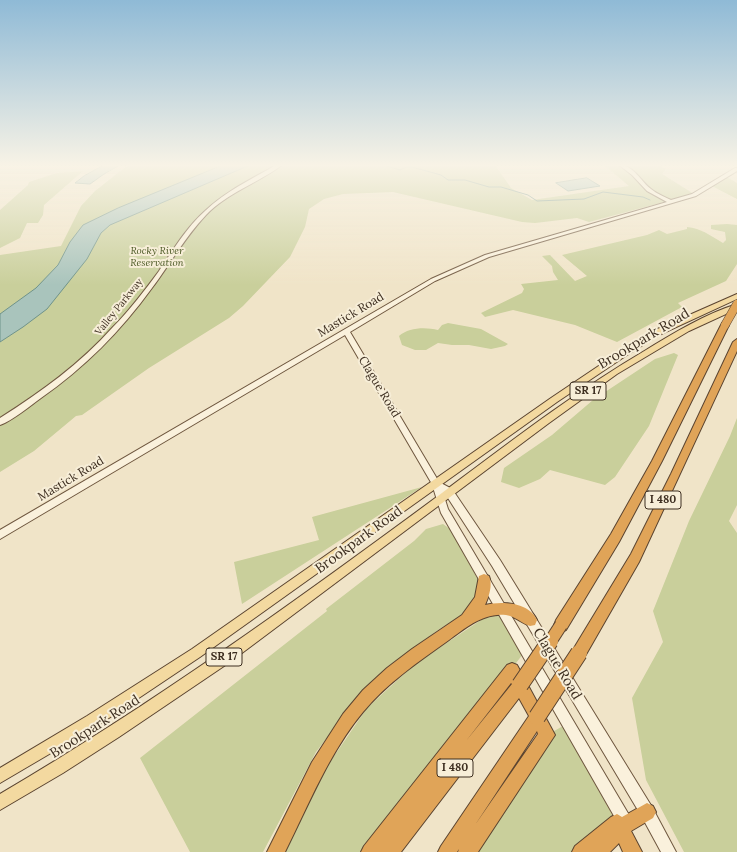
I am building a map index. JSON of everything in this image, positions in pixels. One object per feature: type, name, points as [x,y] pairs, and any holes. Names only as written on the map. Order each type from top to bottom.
[{"type":"highway","name":"I 480","points":[[390,852],[520,685],[561,626],[615,538],[657,461],[725,325],[737,305]]},
{"type":"highway","name":"I 480","points":[[447,852],[579,653],[635,558],[676,474],[737,342]]},
{"type":"highway","points":[[463,623],[481,600],[484,593],[484,580]]},
{"type":"highway","points":[[276,852],[325,754],[349,718],[391,674],[409,659],[463,623],[490,609],[500,608],[515,611],[530,620]]},
{"type":"highway","points":[[370,852],[512,670],[547,734],[467,852]]},
{"type":"highway","points":[[597,852],[623,826],[647,812]]},
{"type":"highway","points":[[581,852],[617,823],[623,826],[633,852]]},
{"type":"main road","name":"Brookpark Road","points":[[0,776],[92,721],[196,653],[560,396],[624,353],[656,333],[737,296]]},
{"type":"main road","name":"Brookpark Road","points":[[0,802],[58,769],[196,678],[594,387],[667,340],[737,305]]},
{"type":"street","name":"Valley Parkway","points":[[0,422],[40,396],[86,359],[108,337],[124,319],[179,245],[207,212],[215,205]]},
{"type":"street","name":"Mastick Road","points":[[0,535],[433,280],[487,256],[662,205]]},
{"type":"street","name":"Clague Road","points":[[346,331],[436,484],[496,563],[647,812],[669,852]]},
{"type":"street","name":"Clague Road","points":[[445,496],[444,510],[623,826],[642,852]]},
{"type":"green space","points":[[6,205],[44,205],[43,215],[38,223],[27,223],[20,238],[0,248],[0,210]]},
{"type":"green space","name":"Rocky River Reservation","points":[[82,205],[315,205],[309,209],[305,227],[290,257],[243,306],[229,318],[149,368],[82,415],[76,416],[34,451],[0,472],[0,255],[61,246]]},
{"type":"green space","name":"Rocky River Reservation","points":[[448,205],[654,205],[589,222],[577,218],[535,223],[522,222]]},
{"type":"green space","points":[[711,225],[737,225],[737,264],[726,281],[678,303],[682,307],[617,342],[575,325],[513,310],[485,317],[481,313],[522,293],[524,289],[521,284],[558,280],[553,272],[552,266],[542,256],[550,255],[575,281],[587,276],[562,255],[647,235],[659,230],[667,234],[687,229],[687,227],[710,235],[723,243],[726,240],[725,232],[711,229]]},
{"type":"green space","points":[[448,323],[481,329],[508,344],[491,349],[469,345],[438,343],[426,350],[415,350],[402,345],[399,336],[403,333],[413,329],[423,328],[438,330],[442,325]]},
{"type":"green space","points":[[674,353],[678,355],[649,426],[615,477],[605,485],[550,470],[540,479],[519,488],[501,482],[504,468],[552,435],[593,400],[655,359]]},
{"type":"green space","points":[[737,418],[737,505],[729,521],[737,533],[737,852],[684,852],[646,780],[632,698],[663,642],[653,611],[689,521],[730,436]]},
{"type":"green space","points":[[422,487],[242,604],[234,562],[319,540],[312,517]]},
{"type":"green space","points":[[443,524],[450,529],[480,583],[476,602],[465,613],[438,630],[387,667],[358,697],[316,752],[263,852],[190,852],[140,758],[327,611],[326,609],[414,541],[426,529]]},
{"type":"green space","points":[[499,615],[523,654],[370,852],[283,852],[330,762],[367,708],[415,664],[484,618]]},
{"type":"green space","points":[[563,726],[617,823],[581,852],[467,852],[547,735]]},
{"type":"water","points":[[126,205],[157,205],[110,225],[101,233],[87,259],[47,309],[0,342],[0,314],[36,288],[58,265],[70,242],[83,225]]}]
